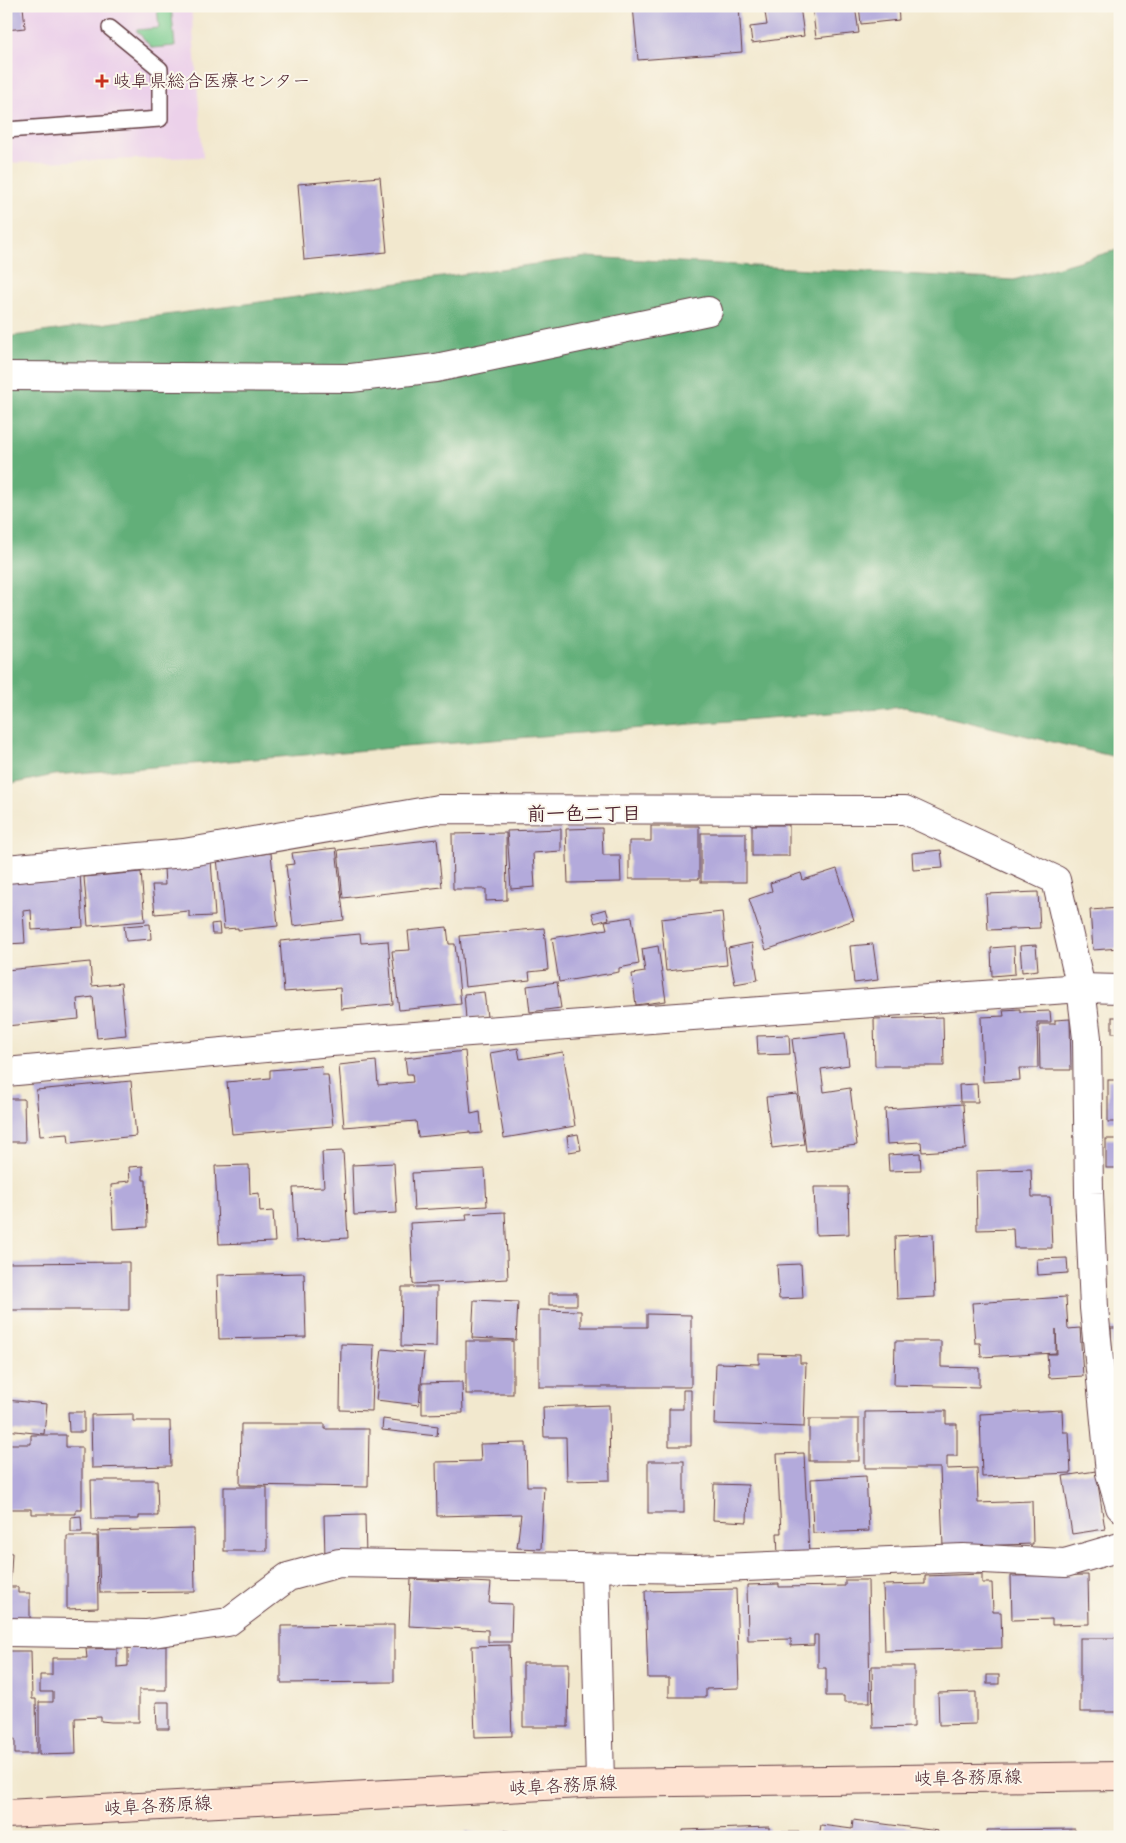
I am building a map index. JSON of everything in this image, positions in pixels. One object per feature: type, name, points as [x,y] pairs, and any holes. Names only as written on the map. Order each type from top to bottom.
[{"type":"main road","name":"岐阜各務原線","points":[[6,1814],[600,1783],[1120,1776]]},
{"type":"street","points":[[6,376],[351,378],[436,368],[708,311]]},
{"type":"street","points":[[6,869],[184,853],[438,809],[905,810],[1056,880],[1081,988],[1087,1038],[1089,1193],[1094,1308],[1110,1473],[1120,1507]]},
{"type":"street","points":[[6,1072],[331,1042],[1081,988],[1120,989]]},
{"type":"street","points":[[6,1632],[146,1634],[228,1622],[288,1577],[339,1563],[694,1569],[963,1558],[1065,1563],[1120,1547]]},
{"type":"street","points":[[595,1568],[600,1783]]},
{"type":"lane","points":[[6,130],[160,119],[160,69],[110,28]]},
{"type":"shaded area","name":"岐阜県総合医療センター","points":[[6,6],[191,6],[203,157],[6,163]]},
{"type":"green space","points":[[157,6],[171,6],[175,46],[152,48],[136,30],[159,28]]},
{"type":"green space","points":[[1120,249],[1120,758],[905,707],[54,775],[6,785],[6,337],[587,257],[1014,280]]},
{"type":"building","points":[[6,6],[23,6],[25,28],[6,30]]},
{"type":"building","points":[[633,6],[739,6],[742,52],[638,60]]},
{"type":"building","points":[[764,6],[800,6],[804,36],[752,43],[750,27],[767,25]]},
{"type":"building","points":[[812,6],[855,6],[859,33],[816,38]]},
{"type":"building","points":[[859,6],[898,6],[899,20],[861,24]]},
{"type":"building","points":[[380,177],[387,252],[304,260],[298,184]]},
{"type":"building","points":[[752,825],[789,825],[789,856],[752,856]]},
{"type":"building","points":[[651,826],[699,826],[699,879],[629,879],[629,841],[651,841]]},
{"type":"building","points":[[602,828],[603,855],[620,855],[621,882],[568,883],[566,829]]},
{"type":"building","points":[[561,829],[561,851],[533,853],[535,887],[511,889],[507,831]]},
{"type":"building","points":[[506,833],[507,900],[486,901],[486,889],[453,889],[452,834]]},
{"type":"building","points":[[701,833],[746,833],[746,882],[701,882]]},
{"type":"building","points":[[437,839],[442,887],[343,898],[338,850]]},
{"type":"building","points":[[336,848],[344,920],[293,926],[286,865],[294,864],[292,853]]},
{"type":"building","points":[[941,850],[943,868],[913,870],[912,853]]},
{"type":"building","points":[[271,853],[278,926],[238,930],[238,928],[224,929],[217,858]]},
{"type":"building","points":[[199,860],[211,860],[215,916],[189,917],[189,911],[155,914],[152,885],[165,885],[164,868],[200,865]]},
{"type":"building","points":[[837,869],[854,920],[766,950],[749,899],[772,891],[770,883],[801,873],[803,880]]},
{"type":"building","points":[[141,872],[145,921],[88,926],[84,877]]},
{"type":"building","points":[[80,873],[83,927],[32,930],[31,910],[23,911],[25,943],[6,944],[6,877]]},
{"type":"building","points":[[1038,892],[1040,928],[988,930],[986,894]]},
{"type":"building","points":[[1120,908],[1120,948],[1093,950],[1090,910]]},
{"type":"building","points":[[606,909],[609,919],[595,923],[592,913]]},
{"type":"building","points":[[722,912],[727,965],[666,971],[661,919]]},
{"type":"building","points":[[632,917],[639,964],[619,968],[619,972],[559,982],[552,938],[607,929],[605,921]]},
{"type":"building","points":[[219,923],[220,934],[212,934],[211,924]]},
{"type":"building","points":[[150,924],[151,939],[126,941],[124,926]]},
{"type":"building","points":[[447,927],[449,944],[455,944],[461,1004],[399,1010],[392,951],[410,950],[408,931]]},
{"type":"building","points":[[544,928],[548,970],[529,972],[530,980],[465,987],[460,936]]},
{"type":"building","points":[[360,934],[361,943],[388,941],[393,1004],[341,1009],[340,988],[284,992],[280,941]]},
{"type":"building","points":[[752,943],[758,980],[735,984],[728,948]]},
{"type":"building","points":[[873,944],[878,980],[854,983],[850,946]]},
{"type":"building","points":[[1036,945],[1038,970],[1022,972],[1020,946]]},
{"type":"building","points":[[658,946],[666,1001],[636,1005],[632,974],[645,972],[642,949]]},
{"type":"building","points":[[1014,946],[1015,974],[992,976],[991,948]]},
{"type":"building","points":[[90,962],[92,986],[121,983],[126,1035],[97,1038],[93,997],[77,999],[79,1019],[6,1026],[6,970]]},
{"type":"building","points":[[557,982],[561,1008],[530,1012],[527,986]]},
{"type":"building","points":[[484,992],[487,1017],[466,1019],[464,994]]},
{"type":"building","points":[[1020,1009],[1020,1012],[1050,1011],[1051,1022],[1037,1022],[1038,1068],[1019,1068],[1020,1080],[983,1082],[981,1017],[1004,1016],[1003,1010]]},
{"type":"building","points":[[943,1017],[944,1066],[875,1066],[874,1019]]},
{"type":"building","points":[[1112,1017],[1120,1017],[1120,1033],[1112,1033]]},
{"type":"building","points":[[1070,1019],[1071,1070],[1040,1070],[1039,1024],[1055,1024],[1055,1020]]},
{"type":"building","points":[[845,1033],[849,1065],[821,1069],[824,1092],[850,1088],[857,1145],[806,1151],[792,1039]]},
{"type":"building","points":[[789,1035],[790,1054],[758,1055],[757,1036]]},
{"type":"building","points":[[518,1048],[520,1059],[563,1052],[575,1126],[504,1138],[490,1053]]},
{"type":"building","points":[[465,1051],[471,1114],[480,1112],[482,1133],[470,1134],[470,1132],[418,1137],[416,1121],[344,1127],[339,1065],[376,1061],[378,1085],[413,1082],[412,1074],[407,1074],[405,1058]]},
{"type":"building","points":[[321,1066],[322,1075],[328,1075],[333,1126],[232,1134],[227,1082],[270,1078],[270,1070]]},
{"type":"building","points":[[1108,1080],[1120,1080],[1120,1122],[1108,1122]]},
{"type":"building","points":[[131,1081],[136,1136],[69,1143],[68,1134],[40,1136],[36,1090]]},
{"type":"building","points":[[977,1084],[978,1102],[960,1102],[959,1085]]},
{"type":"building","points":[[797,1094],[804,1144],[772,1148],[766,1097]]},
{"type":"building","points":[[6,1099],[24,1099],[25,1142],[6,1142]]},
{"type":"building","points":[[963,1104],[966,1149],[922,1152],[921,1142],[887,1144],[885,1109]]},
{"type":"building","points":[[578,1134],[581,1150],[569,1152],[567,1136]]},
{"type":"building","points":[[1106,1139],[1120,1139],[1120,1168],[1106,1168]]},
{"type":"building","points":[[343,1151],[348,1238],[296,1241],[293,1188],[324,1187],[322,1152]]},
{"type":"building","points":[[920,1153],[921,1170],[889,1171],[888,1155]]},
{"type":"building","points":[[394,1163],[397,1213],[354,1215],[352,1165]]},
{"type":"building","points":[[249,1165],[250,1194],[259,1193],[260,1212],[273,1211],[275,1242],[219,1244],[215,1166]]},
{"type":"building","points":[[143,1166],[143,1180],[146,1180],[147,1227],[113,1229],[111,1185],[130,1181],[129,1167]]},
{"type":"building","points":[[485,1169],[487,1206],[414,1210],[412,1173]]},
{"type":"building","points":[[1031,1169],[1032,1197],[1050,1197],[1052,1248],[1014,1248],[1013,1229],[977,1230],[976,1171]]},
{"type":"building","points":[[814,1187],[848,1187],[849,1234],[816,1235]]},
{"type":"building","points":[[505,1212],[508,1279],[413,1284],[410,1223],[467,1220],[466,1214]]},
{"type":"building","points":[[933,1234],[935,1297],[897,1299],[895,1236]]},
{"type":"building","points":[[1067,1258],[1068,1273],[1038,1275],[1037,1259]]},
{"type":"building","points":[[129,1262],[129,1310],[6,1310],[6,1263]]},
{"type":"building","points":[[801,1264],[803,1298],[779,1299],[777,1265]]},
{"type":"building","points":[[304,1273],[306,1337],[219,1339],[217,1275]]},
{"type":"building","points":[[402,1287],[437,1287],[436,1347],[401,1346]]},
{"type":"building","points":[[549,1293],[577,1293],[577,1305],[549,1305]]},
{"type":"building","points":[[1066,1297],[1068,1329],[1080,1328],[1083,1376],[1049,1378],[1047,1354],[1057,1354],[1056,1329],[1056,1353],[981,1357],[980,1343],[975,1343],[972,1303]]},
{"type":"building","points":[[474,1300],[518,1302],[516,1340],[472,1338]]},
{"type":"building","points":[[539,1310],[581,1311],[581,1327],[647,1327],[647,1314],[691,1315],[691,1387],[539,1387]]},
{"type":"building","points":[[1111,1328],[1120,1328],[1120,1372],[1113,1372]]},
{"type":"building","points":[[466,1341],[513,1341],[513,1394],[466,1394]]},
{"type":"building","points":[[895,1341],[941,1341],[941,1367],[979,1368],[979,1387],[894,1385]]},
{"type":"building","points":[[341,1344],[374,1345],[372,1411],[340,1410]]},
{"type":"building","points":[[382,1349],[424,1353],[419,1405],[376,1400]]},
{"type":"building","points":[[759,1354],[800,1355],[800,1363],[806,1363],[804,1427],[714,1424],[716,1363],[759,1364]]},
{"type":"building","points":[[462,1382],[463,1413],[422,1414],[422,1383]]},
{"type":"building","points":[[683,1390],[691,1390],[691,1446],[669,1446],[669,1409],[683,1409]]},
{"type":"building","points":[[1117,1390],[1120,1390],[1120,1414],[1118,1414]]},
{"type":"building","points":[[6,1400],[47,1404],[44,1434],[6,1430]]},
{"type":"building","points":[[609,1405],[610,1480],[567,1481],[566,1437],[544,1437],[543,1407]]},
{"type":"building","points":[[1062,1410],[1063,1432],[1069,1432],[1071,1473],[982,1477],[980,1414]]},
{"type":"building","points":[[946,1411],[946,1424],[957,1424],[957,1456],[947,1456],[947,1469],[977,1468],[978,1503],[1032,1501],[1033,1544],[943,1547],[940,1468],[865,1468],[865,1412]]},
{"type":"building","points":[[68,1412],[84,1412],[84,1432],[69,1432]]},
{"type":"building","points":[[133,1414],[133,1421],[170,1421],[171,1466],[92,1468],[91,1415]]},
{"type":"building","points":[[383,1419],[438,1426],[437,1436],[382,1430]]},
{"type":"building","points":[[809,1419],[859,1419],[859,1461],[809,1461]]},
{"type":"building","points":[[241,1424],[325,1424],[325,1429],[369,1429],[368,1487],[240,1485]]},
{"type":"building","points":[[31,1435],[66,1435],[66,1447],[82,1447],[82,1510],[76,1510],[76,1514],[31,1514],[31,1509],[6,1509],[6,1444],[31,1444]]},
{"type":"building","points":[[526,1443],[527,1486],[544,1486],[541,1549],[517,1548],[521,1514],[437,1516],[436,1462],[481,1461],[480,1444]]},
{"type":"building","points":[[804,1453],[809,1554],[778,1556],[777,1533],[781,1533],[777,1454]]},
{"type":"building","points":[[648,1461],[684,1461],[684,1513],[648,1513]]},
{"type":"building","points":[[1096,1471],[1105,1529],[1072,1534],[1063,1476]]},
{"type":"building","points":[[866,1476],[869,1531],[813,1533],[811,1479]]},
{"type":"building","points":[[91,1480],[157,1480],[158,1516],[139,1516],[139,1519],[92,1519]]},
{"type":"building","points":[[714,1484],[748,1485],[747,1522],[713,1520]]},
{"type":"building","points":[[224,1487],[267,1487],[267,1551],[224,1551]]},
{"type":"building","points":[[365,1514],[366,1558],[325,1559],[324,1515]]},
{"type":"building","points":[[81,1516],[82,1532],[71,1532],[71,1517]]},
{"type":"building","points":[[194,1529],[195,1592],[100,1593],[98,1531]]},
{"type":"building","points":[[67,1536],[97,1536],[98,1608],[67,1609]]},
{"type":"building","points":[[6,1552],[12,1553],[10,1587],[18,1587],[18,1593],[30,1593],[30,1622],[6,1627]]},
{"type":"building","points":[[982,1574],[982,1583],[992,1583],[993,1612],[1001,1612],[1002,1648],[885,1651],[883,1585],[925,1584],[925,1576]]},
{"type":"building","points":[[1088,1575],[1089,1624],[1052,1625],[1052,1619],[1012,1620],[1011,1576]]},
{"type":"building","points":[[411,1579],[491,1583],[489,1603],[512,1604],[511,1642],[488,1642],[488,1630],[409,1626]]},
{"type":"building","points":[[845,1580],[868,1580],[870,1702],[844,1702],[844,1696],[826,1696],[826,1668],[818,1668],[818,1635],[814,1635],[814,1645],[791,1646],[791,1639],[748,1640],[747,1585],[779,1584],[779,1587],[845,1586]]},
{"type":"building","points":[[736,1589],[739,1688],[706,1689],[706,1697],[669,1697],[669,1678],[648,1678],[645,1591]]},
{"type":"building","points":[[394,1625],[394,1682],[281,1683],[281,1626]]},
{"type":"building","points":[[1080,1638],[1120,1638],[1120,1712],[1080,1712]]},
{"type":"building","points":[[509,1645],[512,1736],[475,1737],[472,1646]]},
{"type":"building","points":[[166,1646],[166,1690],[139,1690],[139,1722],[101,1721],[101,1717],[75,1718],[76,1754],[39,1755],[39,1702],[53,1702],[53,1692],[40,1692],[40,1675],[52,1675],[52,1658],[87,1658],[86,1649],[117,1648],[117,1667],[128,1666],[128,1648]]},
{"type":"building","points":[[6,1651],[31,1651],[32,1699],[36,1699],[37,1754],[15,1754],[15,1739],[6,1739]]},
{"type":"building","points":[[523,1663],[569,1663],[568,1727],[523,1727]]},
{"type":"building","points":[[872,1666],[914,1666],[914,1727],[873,1728]]},
{"type":"building","points":[[987,1675],[999,1675],[999,1684],[987,1684]]},
{"type":"building","points":[[976,1692],[976,1724],[939,1725],[938,1693]]},
{"type":"building","points":[[156,1702],[169,1702],[169,1729],[157,1729]]},
{"type":"building","points":[[853,1820],[938,1831],[937,1837],[819,1837],[821,1825],[852,1829]]},
{"type":"building","points":[[769,1827],[769,1837],[683,1837],[683,1830]]},
{"type":"building","points":[[1075,1829],[1075,1837],[988,1837],[987,1830]]},
{"type":"building","points":[[504,1830],[527,1836],[527,1837],[502,1837]]},
{"type":"building","points":[[466,1831],[492,1836],[492,1837],[465,1837]]},
{"type":"building","points":[[774,1832],[799,1832],[798,1837],[774,1837]]},
{"type":"place","name":"岐阜県総合医療センター","points":[[102,81]]},
{"type":"district","name":"前一色二丁目","points":[[584,814]]}]
